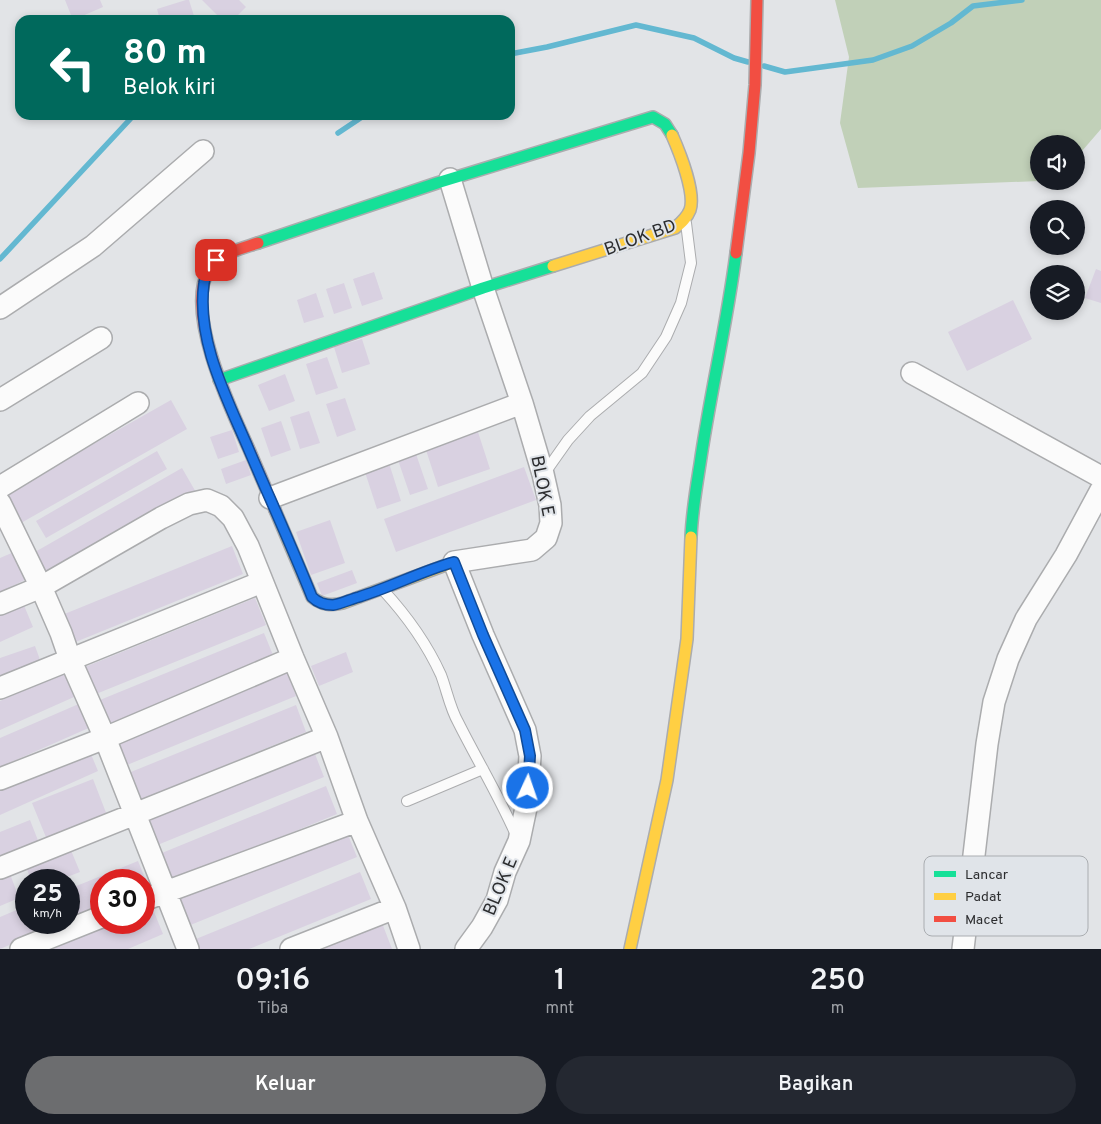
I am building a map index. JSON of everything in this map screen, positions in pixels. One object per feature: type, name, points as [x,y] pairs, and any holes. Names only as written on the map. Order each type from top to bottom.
[{"type":"street","points":[[630,949],[668,771],[687,639],[692,516],[705,429],[730,298],[749,153],[755,85],[757,0]]},
{"type":"street","name":"BLOK BD","points":[[218,380],[483,288],[675,228],[686,220],[692,205],[690,186],[672,132],[666,124],[653,117],[450,179]]},
{"type":"street","points":[[0,308],[93,246],[203,151]]},
{"type":"street","points":[[450,179],[224,255],[210,267],[204,281],[203,308],[207,340],[218,380],[312,597],[317,602],[334,605],[454,562]]},
{"type":"street","name":"BLOK E","points":[[450,179],[543,474],[550,505],[551,523],[546,538],[532,550],[454,562],[483,635],[525,730],[530,756],[528,804],[519,841],[505,872],[498,900],[466,949]]},
{"type":"street","points":[[0,400],[101,338]]},
{"type":"street","points":[[912,373],[1101,477]]},
{"type":"street","points":[[0,487],[138,403]]},
{"type":"street","points":[[270,498],[522,403]]},
{"type":"street","points":[[974,856],[987,744],[994,702],[1008,659],[1026,619],[1066,555],[1101,490]]},
{"type":"street","points":[[0,604],[41,587],[189,504],[207,500],[221,506],[233,518],[248,546],[327,736],[357,821],[395,908],[409,949]]},
{"type":"street","points":[[0,503],[61,633],[70,659],[105,738],[188,949]]},
{"type":"street","points":[[0,688],[262,582]]},
{"type":"street","points":[[0,779],[105,738],[293,658]]},
{"type":"street","points":[[0,868],[327,736]]},
{"type":"street","points":[[155,896],[357,821]]},
{"type":"street","points":[[291,949],[395,908]]},
{"type":"street","points":[[21,949],[90,921]]},
{"type":"street","points":[[963,949],[965,936]]},
{"type":"lane","points":[[543,474],[568,440],[590,416],[642,373],[666,337],[681,303],[690,263],[686,220]]},
{"type":"lane","points":[[382,589],[406,615],[419,634],[441,675],[457,720],[503,804],[519,841]]},
{"type":"lane","points":[[407,801],[484,769]]},
{"type":"green space","points":[[835,0],[1101,0],[1101,129],[1085,148],[1085,135],[1030,135],[1030,181],[858,188],[840,123],[849,57]]},
{"type":"building","points":[[65,0],[100,0],[103,7],[85,15],[71,15]]},
{"type":"building","points":[[189,0],[194,15],[159,15],[157,9]]},
{"type":"building","points":[[202,0],[239,0],[246,7],[238,15],[217,15]]},
{"type":"building","points":[[1096,269],[1101,271],[1101,303],[1085,298]]},
{"type":"building","points":[[374,272],[383,299],[362,306],[353,279]]},
{"type":"building","points":[[344,283],[352,308],[334,314],[326,289]]},
{"type":"building","points":[[316,293],[324,317],[304,323],[297,300]]},
{"type":"building","points":[[1013,300],[1032,339],[967,371],[948,332]]},
{"type":"building","points":[[362,339],[370,364],[342,373],[334,347]]},
{"type":"building","points":[[327,357],[338,388],[316,395],[306,364]]},
{"type":"building","points":[[285,374],[295,401],[269,411],[258,385]]},
{"type":"building","points":[[345,398],[356,430],[337,437],[326,404]]},
{"type":"building","points":[[171,400],[187,429],[21,523],[5,494]]},
{"type":"building","points":[[309,411],[320,443],[300,449],[290,417]]},
{"type":"building","points":[[281,421],[291,450],[271,457],[261,428]]},
{"type":"building","points":[[232,430],[239,452],[218,459],[210,437]]},
{"type":"building","points":[[478,432],[490,469],[438,487],[426,450]]},
{"type":"building","points":[[157,451],[167,469],[46,538],[36,521]]},
{"type":"building","points":[[416,454],[428,489],[410,495],[398,460]]},
{"type":"building","points":[[246,460],[251,475],[226,484],[221,469]]},
{"type":"building","points":[[388,460],[401,501],[377,509],[364,469]]},
{"type":"building","points":[[524,467],[536,500],[396,552],[384,519]]},
{"type":"building","points":[[182,468],[197,494],[50,578],[35,552]]},
{"type":"building","points":[[330,520],[345,563],[311,575],[296,532]]},
{"type":"building","points":[[232,546],[243,574],[73,643],[62,615]]},
{"type":"building","points":[[14,552],[27,579],[0,592],[0,558]]},
{"type":"building","points":[[352,570],[357,583],[322,596],[317,583]]},
{"type":"building","points":[[255,598],[266,625],[96,694],[85,667]]},
{"type":"building","points":[[23,603],[33,627],[0,642],[0,614]]},
{"type":"building","points":[[264,633],[275,660],[106,729],[95,702]]},
{"type":"building","points":[[35,646],[43,668],[0,683],[0,658]]},
{"type":"building","points":[[346,652],[353,672],[319,686],[311,666]]},
{"type":"building","points":[[286,669],[296,696],[127,765],[117,738]]},
{"type":"building","points":[[64,673],[74,697],[0,730],[0,701]]},
{"type":"building","points":[[81,703],[91,727],[0,767],[0,738]]},
{"type":"building","points":[[296,705],[306,732],[138,801],[126,774]]},
{"type":"building","points":[[88,747],[98,771],[0,815],[0,786]]},
{"type":"building","points":[[313,749],[324,777],[155,846],[144,818]]},
{"type":"building","points":[[93,779],[110,823],[50,847],[32,803]]},
{"type":"building","points":[[326,786],[337,814],[168,883],[157,855]]},
{"type":"building","points":[[30,820],[39,843],[0,859],[0,832]]},
{"type":"building","points":[[346,830],[357,857],[188,926],[177,899]]},
{"type":"building","points":[[70,848],[79,869],[27,869],[26,867]]},
{"type":"building","points":[[138,861],[141,869],[118,869]]},
{"type":"building","points":[[360,872],[371,899],[249,949],[195,949],[191,941]]},
{"type":"building","points":[[10,874],[15,887],[15,900],[0,906],[0,878]]},
{"type":"building","points":[[90,880],[90,912],[80,916],[80,885]]},
{"type":"building","points":[[15,911],[15,934],[36,934],[0,949],[0,917]]},
{"type":"building","points":[[155,914],[163,934],[128,949],[50,949],[90,932],[90,934],[155,934]]},
{"type":"building","points":[[382,923],[392,949],[318,949]]},
{"type":"waterway","points":[[764,66],[785,72],[873,60],[912,46],[951,23],[973,6],[1022,0]]},
{"type":"waterway","points":[[515,53],[636,25],[694,38],[734,58],[748,62]]},
{"type":"waterway","points":[[0,259],[129,120]]},
{"type":"waterway","points":[[338,133],[358,120]]},
{"type":"traffic: fast","points":[[258,243],[437,183],[653,117],[665,124],[672,135]]},
{"type":"traffic: fast","points":[[691,537],[694,500],[736,253]]},
{"type":"traffic: fast","points":[[219,380],[483,288],[553,266]]},
{"type":"traffic: slow","points":[[553,266],[675,228],[684,220],[690,210],[691,193],[686,172],[672,135]]},
{"type":"traffic: slow","points":[[275,510],[312,597],[323,603],[331,605],[343,603],[454,562]]},
{"type":"traffic: slow","points":[[630,949],[667,780],[687,639],[691,537]]},
{"type":"traffic: jam","points":[[736,253],[749,153],[755,85],[757,0]]},
{"type":"traffic: jam","points":[[258,243],[230,252],[213,264],[203,287],[202,309],[212,359],[221,384],[275,510]]},
{"type":"route","points":[[216,260],[210,267],[204,281],[203,308],[207,340],[218,380],[312,597],[317,602],[334,605],[454,562],[483,635],[525,730],[530,756],[528,788]]}]
